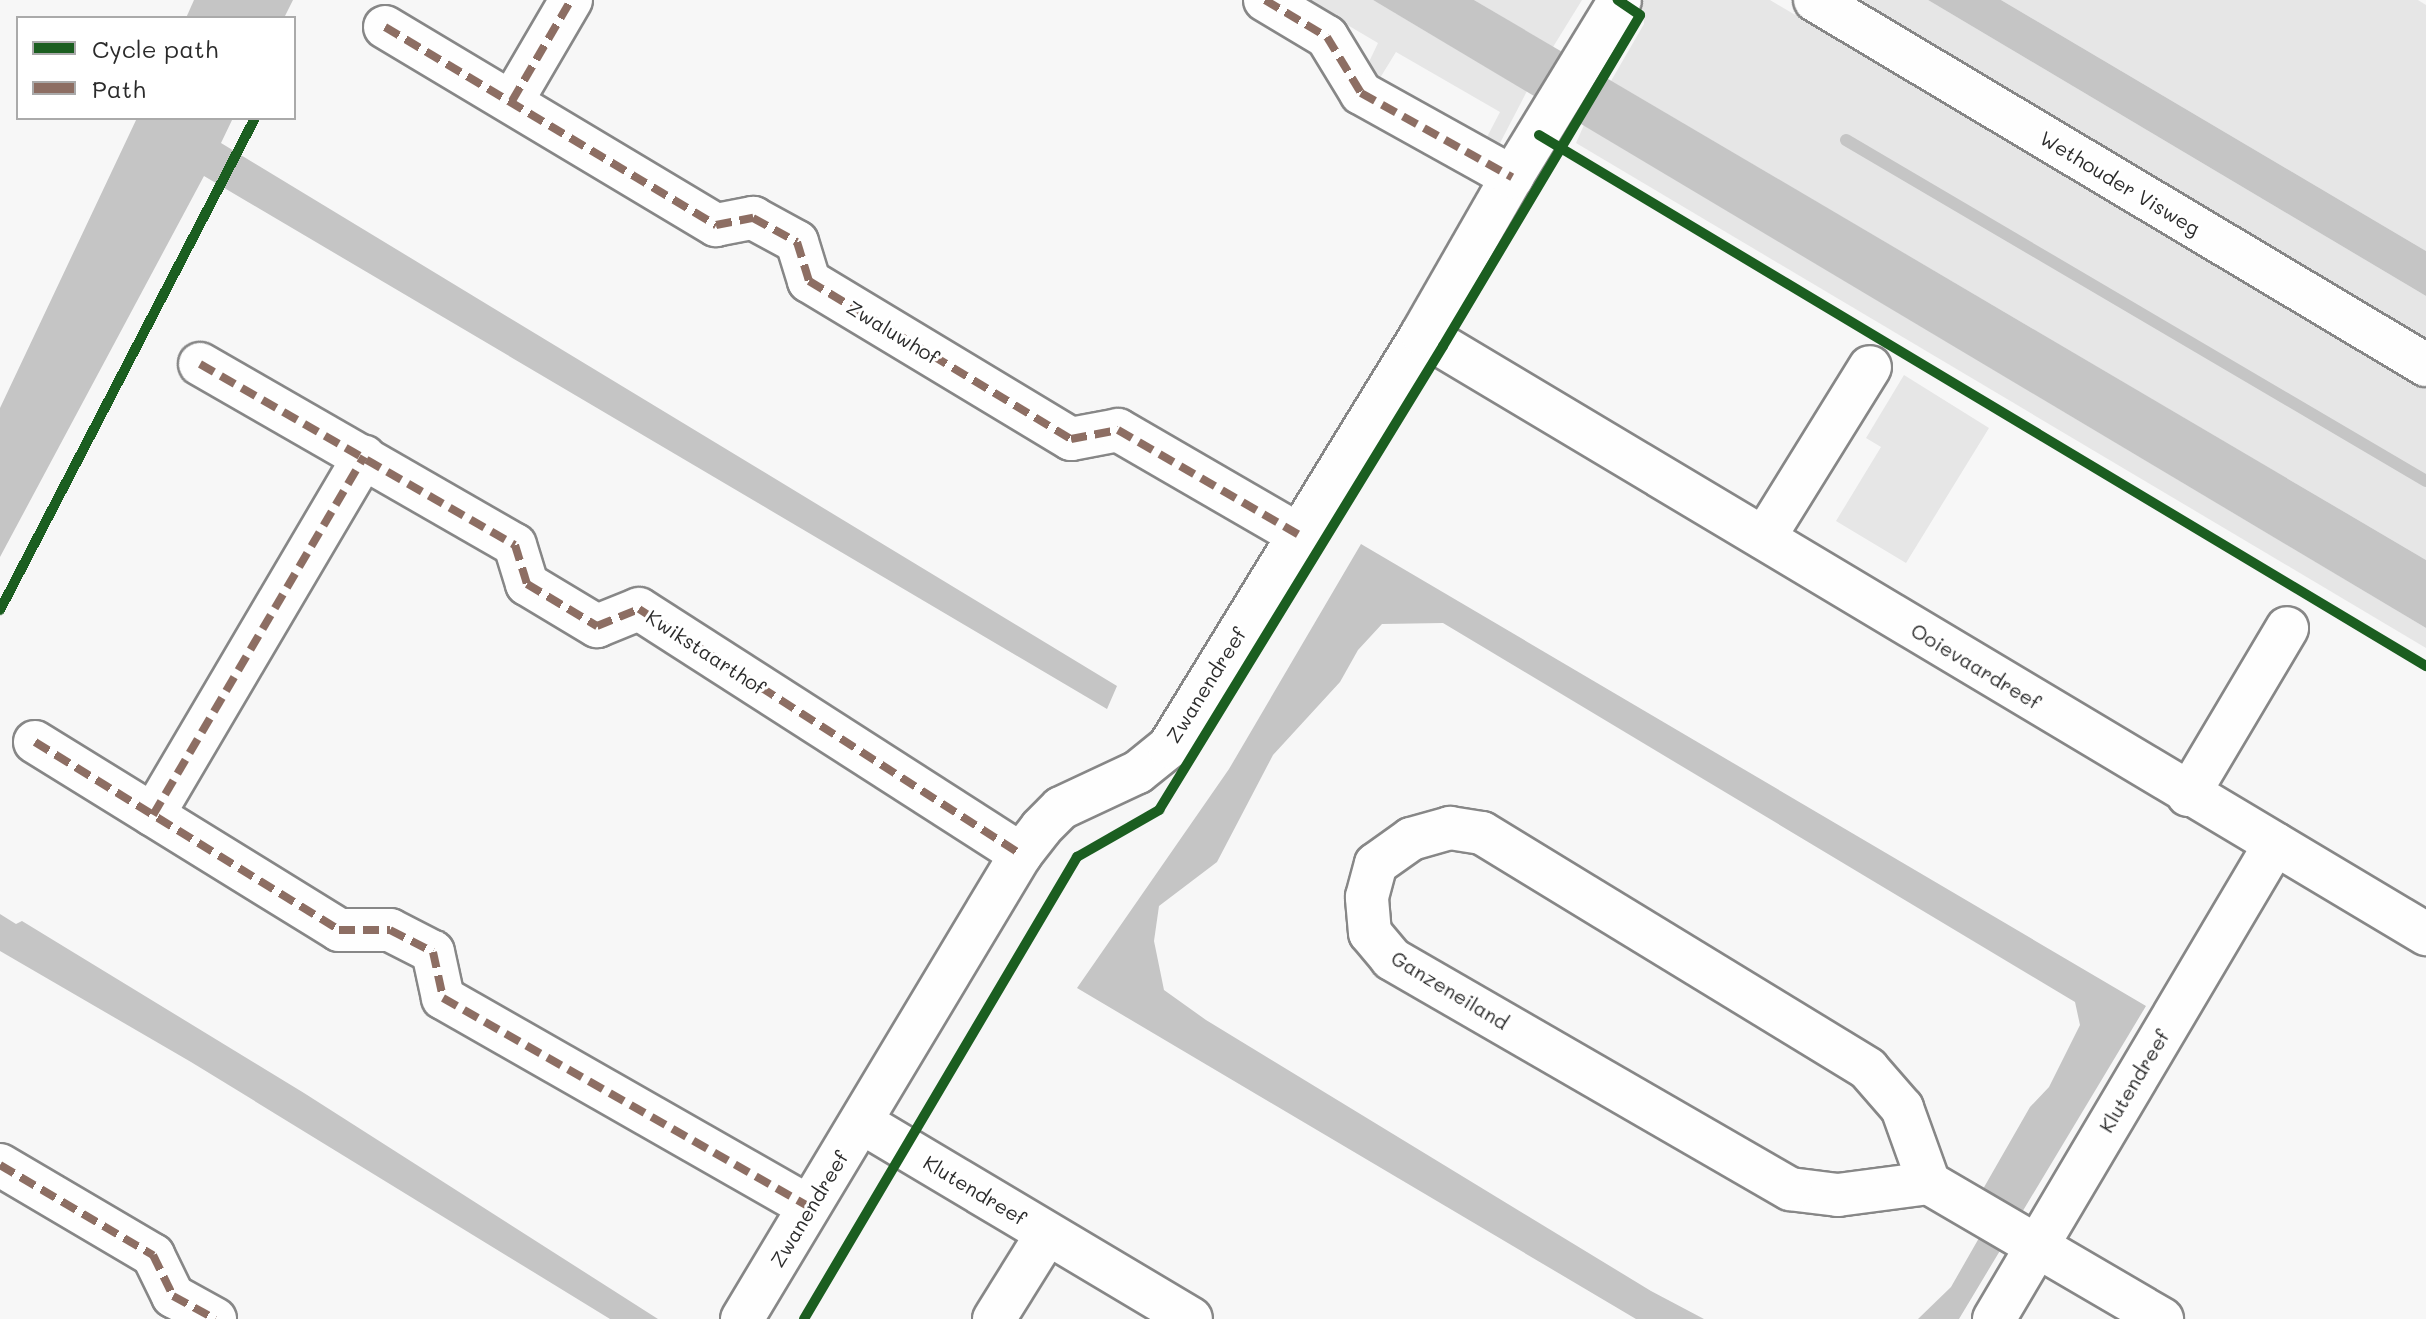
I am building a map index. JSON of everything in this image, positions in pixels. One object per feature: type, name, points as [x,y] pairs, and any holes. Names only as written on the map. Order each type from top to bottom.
[{"type":"street","points":[[512,101],[571,0]]},
{"type":"street","points":[[1265,0],[1327,37],[1361,93],[1512,177]]},
{"type":"street","name":"Zwanendreef","points":[[742,1319],[1021,854],[1061,808],[1138,772],[1169,747],[1422,334],[1512,177],[1620,0]]},
{"type":"street","name":"Wethouder Visweg","points":[[1815,0],[2426,365]]},
{"type":"street","name":"Zwaluwhof","points":[[385,27],[716,225],[753,218],[797,242],[809,281],[1071,439],[1118,430],[1299,535]]},
{"type":"street","name":"Ooievaardreef","points":[[1422,334],[2188,795],[2426,934]]},
{"type":"street","name":"Kwikstaarthof","points":[[200,364],[515,545],[527,584],[597,626],[639,609],[1021,854]]},
{"type":"street","points":[[1764,538],[1870,367]]},
{"type":"street","points":[[153,815],[364,457]]},
{"type":"street","points":[[2188,795],[2287,628]]},
{"type":"street","points":[[35,742],[339,930],[390,930],[433,952],[443,998],[809,1207]]},
{"type":"street","name":"Ganzeneiland","points":[[1450,828],[1482,833],[1868,1069],[1902,1108],[1929,1183],[1838,1195],[1790,1189],[1392,959],[1370,933],[1367,897],[1376,864],[1411,839],[1450,828]]},
{"type":"street","name":"Klutendreef","points":[[1994,1319],[2275,844]]},
{"type":"street","name":"Klutendreef","points":[[861,1122],[1191,1319]]},
{"type":"street","points":[[0,1165],[153,1255],[173,1296],[215,1319]]},
{"type":"street","points":[[1929,1183],[2162,1319]]},
{"type":"street","name":"Klutendreef","points":[[994,1319],[1047,1234]]},
{"type":"shaded area","points":[[194,0],[293,0],[285,16],[187,16]]},
{"type":"shaded area","points":[[1305,0],[1373,0],[1527,91],[1499,145],[1486,139],[1500,112],[1396,52],[1380,78],[1372,74],[1368,64],[1378,43]]},
{"type":"shaded area","points":[[1373,0],[1474,0],[2426,560],[2426,628]]},
{"type":"shaded area","points":[[1474,0],[1582,0],[1553,47]]},
{"type":"shaded area","points":[[1642,0],[1770,0],[2426,389],[2426,560],[1611,81],[1644,24]]},
{"type":"shaded area","points":[[1863,0],[1928,0],[2426,296],[2426,338],[1864,4]]},
{"type":"shaded area","points":[[1928,0],[2001,0],[2426,251],[2426,296]]},
{"type":"shaded area","points":[[2001,0],[2418,0],[2426,5],[2426,251]]},
{"type":"shaded area","points":[[136,120],[232,120],[221,143],[1117,686],[1107,709],[204,176],[0,557],[0,408]]},
{"type":"shaded area","points":[[1584,125],[2426,628],[2426,648],[1576,143]]},
{"type":"shaded area","points":[[1904,375],[1989,428],[1906,563],[1836,521],[1881,447],[1866,438]]},
{"type":"shaded area","points":[[1361,544],[2146,1006],[2021,1214],[1983,1189],[2030,1107],[2049,1087],[2080,1025],[2075,1002],[1443,623],[1382,624],[1358,650],[1340,682],[1273,755],[1217,862],[1159,906],[1154,941],[1164,990],[1206,1020],[1651,1291],[1704,1319],[1636,1319],[1077,988],[1229,769]]},
{"type":"shaded area","points":[[0,914],[16,924],[22,921],[304,1093],[658,1319],[610,1319],[191,1062],[0,951]]},
{"type":"shaded area","points":[[1979,1238],[2001,1249],[1959,1319],[1918,1319],[1951,1287]]},
{"type":"waterway","points":[[1846,140],[2426,481]]},
{"type":"marked path","points":[[512,101],[571,0]]},
{"type":"marked path","points":[[1265,0],[1327,37],[1361,93],[1512,177]]},
{"type":"marked path","points":[[385,27],[716,225],[753,218],[797,242],[809,281],[1071,439],[1118,430],[1299,535]]},
{"type":"marked path","points":[[200,364],[515,545],[527,584],[597,626],[639,609],[1021,854]]},
{"type":"marked path","points":[[153,815],[364,457]]},
{"type":"marked path","points":[[35,742],[339,930],[390,930],[433,952],[443,998],[809,1207]]},
{"type":"marked path","points":[[0,1165],[153,1255],[173,1296],[215,1319]]},
{"type":"cycle path","points":[[804,1319],[1077,857],[1159,810],[1443,346],[1640,15],[1618,0]]},
{"type":"cycle path","points":[[0,610],[254,120]]},
{"type":"cycle path","points":[[1539,135],[2426,666]]}]
